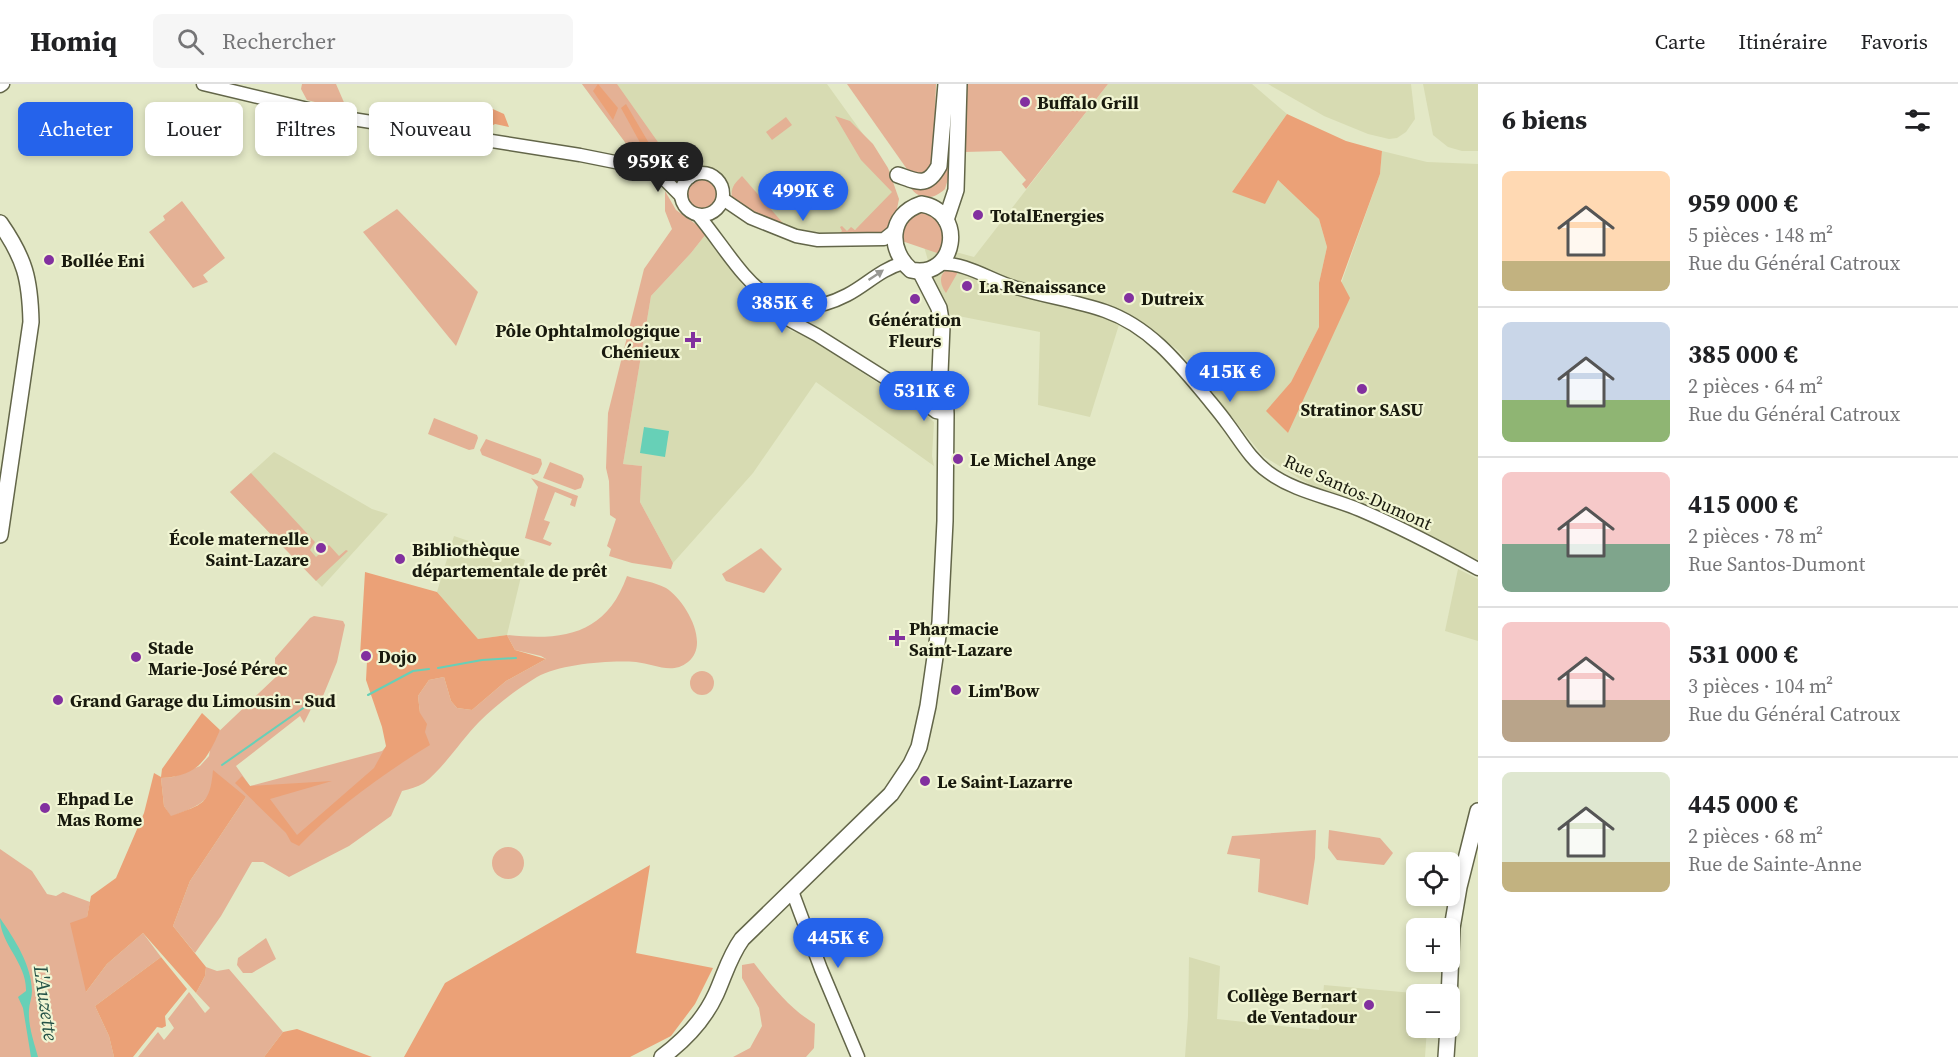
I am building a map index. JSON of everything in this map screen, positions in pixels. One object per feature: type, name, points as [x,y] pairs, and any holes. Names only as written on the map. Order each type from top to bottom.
[{"type":"main road","points":[[931,206],[945,194],[950,186],[951,103],[946,84]]},
{"type":"main road","points":[[898,175],[912,181],[924,182],[934,176],[939,166],[946,84]]},
{"type":"main road","points":[[946,220],[956,190],[958,84]]},
{"type":"main road","points":[[921,204],[931,206],[943,214],[946,220],[951,237],[949,247],[932,268],[911,270],[899,258],[895,244],[894,231],[905,212],[921,204]]},
{"type":"main road","points":[[0,223],[24,265],[30,292],[31,322],[0,535]]},
{"type":"main road","points":[[662,1057],[682,1042],[706,1013],[731,955],[742,939],[891,794],[911,764],[919,747],[928,706],[940,622],[945,521],[945,392],[950,379],[952,326],[932,268]]},
{"type":"main road","points":[[1450,984],[1452,928],[1459,887],[1478,811]]},
{"type":"main road","points":[[1446,1057],[1447,1038]]},
{"type":"street","points":[[203,84],[346,118],[571,154],[690,177],[704,173],[712,175],[723,189],[723,199],[715,212],[698,215]]},
{"type":"street","points":[[656,170],[681,196],[687,208],[698,215],[745,276],[761,292],[775,301],[793,306],[822,305],[848,295],[883,270],[903,263]]},
{"type":"street","points":[[681,196],[685,182],[690,177]]},
{"type":"street","points":[[723,199],[751,218],[796,236],[818,240],[884,239],[894,231]]},
{"type":"street","name":"Rue Santos-Dumont","points":[[949,247],[969,269]]},
{"type":"street","name":"Rue Santos-Dumont","points":[[932,268],[949,264],[969,269],[1016,288],[1088,306],[1127,321],[1142,330],[1170,354],[1227,423],[1253,459],[1267,471],[1302,489],[1389,523],[1478,569]]},
{"type":"street","points":[[775,301],[791,321],[817,335],[936,412],[946,414]]},
{"type":"street","points":[[809,306],[806,321],[817,335]]},
{"type":"street","points":[[917,398],[945,392]]},
{"type":"street","points":[[792,891],[821,969],[858,1057]]},
{"type":"shaded area","points":[[302,84],[336,84],[344,102],[307,100],[301,89]]},
{"type":"shaded area","points":[[582,84],[827,84],[891,173],[897,197],[883,223],[840,233],[815,233],[783,226],[733,196],[725,178],[717,169],[694,166],[687,171],[636,157]]},
{"type":"shaded area","points":[[582,84],[617,84],[660,145],[679,157],[689,168],[680,169],[636,157]]},
{"type":"shaded area","points":[[598,84],[618,108],[613,120],[593,91]]},
{"type":"shaded area","points":[[847,84],[936,84],[933,165],[924,176],[909,172]]},
{"type":"shaded area","points":[[966,84],[1108,84],[1026,189],[1022,184],[1026,180],[1001,151],[964,152]]},
{"type":"shaded area","points":[[1108,84],[1252,84],[1287,114],[1232,192],[1278,180],[1319,219],[1327,247],[1319,283],[1319,327],[1291,382],[1267,411],[1288,433],[1380,174],[1382,151],[1427,162],[1478,164],[1478,560],[1367,504],[1310,485],[1263,456],[1179,351],[1141,321],[1123,312],[1090,417],[1038,405],[1040,332],[943,313],[923,243],[974,257]]},
{"type":"shaded area","points":[[1268,84],[1411,84],[1415,119],[1406,132],[1397,138],[1389,139],[1368,134],[1324,116]]},
{"type":"shaded area","points":[[1423,84],[1478,84],[1478,151],[1462,151],[1448,147],[1433,135]]},
{"type":"shaded area","points":[[626,104],[650,145],[643,148],[621,108]]},
{"type":"shaded area","points":[[493,109],[504,114],[509,127],[493,125]]},
{"type":"shaded area","points":[[949,114],[948,179],[945,189],[931,197],[922,197],[910,187],[935,179]]},
{"type":"shaded area","points":[[1287,114],[1346,141],[1382,151],[1380,174],[1341,281],[1350,298],[1288,433],[1266,411],[1291,382],[1319,327],[1319,283],[1327,247],[1319,219],[1278,180],[1265,204],[1232,192]]},
{"type":"shaded area","points":[[835,116],[850,121],[873,144],[888,168],[899,199],[897,209],[886,230],[876,235],[840,233],[842,226],[847,231],[851,227],[855,230],[892,192],[861,160]]},
{"type":"shaded area","points":[[786,117],[792,125],[772,140],[766,132]]},
{"type":"shaded area","points":[[742,176],[788,229],[761,218],[732,198],[734,186]]},
{"type":"shaded area","points":[[701,179],[712,183],[716,194],[712,205],[701,209],[690,205],[686,194],[690,183]]},
{"type":"shaded area","points":[[665,191],[676,210],[706,234],[651,296],[623,464],[642,466],[640,502],[673,563],[671,569],[632,563],[609,556],[611,549],[607,546],[616,519],[610,515],[609,481],[606,468],[608,413],[644,269],[672,229],[665,211]]},
{"type":"shaded area","points":[[182,201],[225,258],[203,275],[208,282],[193,288],[149,232],[165,220],[163,216]]},
{"type":"shaded area","points":[[397,209],[478,292],[456,346],[363,232]]},
{"type":"shaded area","points":[[924,211],[934,214],[945,233],[940,254],[899,240],[910,218]]},
{"type":"shaded area","points":[[706,234],[757,305],[791,331],[805,335],[934,422],[932,456],[934,466],[816,382],[753,473],[673,563],[640,502],[642,466],[623,464],[651,296]]},
{"type":"shaded area","points":[[948,269],[958,272],[946,293],[941,280]]},
{"type":"shaded area","points":[[434,418],[477,435],[474,449],[469,450],[428,434]]},
{"type":"shaded area","points":[[486,439],[541,459],[542,464],[538,473],[533,475],[482,455],[480,450]]},
{"type":"shaded area","name":"École maternelle Saint-Lazare","points":[[274,452],[372,509],[388,514],[322,587],[230,492]]},
{"type":"shaded area","points":[[550,462],[582,475],[584,479],[581,488],[575,490],[543,478]]},
{"type":"shaded area","points":[[251,473],[315,542],[310,550],[316,557],[329,545],[339,556],[346,550],[348,551],[316,581],[230,492]]},
{"type":"shaded area","points":[[531,478],[578,496],[575,507],[570,505],[572,499],[555,492],[544,520],[550,522],[543,539],[552,543],[550,546],[525,538],[538,487]]},
{"type":"shaded area","points":[[454,536],[525,560],[507,635],[478,639],[437,592]]},
{"type":"shaded area","points":[[761,548],[782,569],[764,593],[726,581],[722,574]]},
{"type":"shaded area","points":[[1458,569],[1478,579],[1478,641],[1445,631]]},
{"type":"shaded area","points":[[365,572],[437,592],[478,639],[507,635],[515,650],[546,659],[506,681],[472,710],[457,708],[451,701],[444,677],[429,680],[418,696],[420,713],[427,724],[425,732],[430,745],[361,792],[299,846],[291,842],[286,833],[235,783],[242,776],[250,786],[332,781],[270,799],[297,835],[374,768],[386,746],[366,680],[367,661],[360,655]]},
{"type":"shaded area","points":[[627,576],[666,588],[681,602],[693,623],[696,634],[697,645],[688,662],[676,668],[663,668],[636,662],[599,662],[558,669],[537,677],[486,715],[431,777],[424,783],[402,791],[391,816],[349,846],[289,877],[263,862],[252,862],[221,916],[195,953],[173,926],[190,881],[246,797],[211,791],[199,804],[171,817],[164,806],[161,778],[173,777],[200,766],[209,756],[212,738],[280,673],[275,666],[275,658],[310,618],[314,616],[343,621],[345,625],[337,662],[323,696],[318,695],[304,723],[300,716],[236,766],[250,786],[382,751],[420,713],[418,696],[429,680],[444,677],[451,701],[457,708],[472,710],[506,681],[546,659],[515,650],[507,635],[546,637],[580,630],[595,622],[607,611],[618,596]]},
{"type":"shaded area","points":[[702,671],[707,672],[713,678],[713,688],[707,694],[702,695],[697,694],[691,688],[690,683],[691,678],[697,672]]},
{"type":"shaded area","points":[[202,713],[220,730],[200,764],[184,774],[161,778],[164,806],[171,816],[203,802],[210,790],[213,770],[246,797],[190,881],[173,926],[206,967],[205,976],[196,993],[143,933],[107,964],[86,992],[70,923],[87,917],[91,896],[116,878],[144,813],[154,773],[161,777],[162,769]]},
{"type":"shaded area","points":[[1316,830],[1315,858],[1308,905],[1258,892],[1260,859],[1227,854],[1232,836]]},
{"type":"shaded area","points":[[1329,830],[1380,838],[1393,853],[1384,865],[1337,860],[1328,848]]},
{"type":"shaded area","points":[[508,847],[520,851],[524,863],[520,875],[508,879],[496,875],[492,863],[496,851]]},
{"type":"shaded area","points":[[0,849],[32,871],[47,894],[56,896],[63,892],[90,902],[87,917],[86,992],[107,964],[143,933],[161,957],[95,1006],[109,1036],[114,1057],[0,1057]]},
{"type":"shaded area","points":[[650,865],[636,953],[713,968],[695,1004],[671,1036],[630,1057],[404,1057],[445,983]]},
{"type":"shaded area","points":[[266,938],[276,959],[252,973],[243,973],[237,965],[238,958]]},
{"type":"shaded area","points":[[161,957],[187,989],[165,1016],[166,1026],[157,1027],[133,1057],[114,1057],[109,1036],[95,1006]]},
{"type":"shaded area","name":"Collège Bernart de Ventadour","points":[[1189,957],[1220,966],[1217,1019],[1319,1030],[1324,985],[1406,992],[1406,1038],[1426,1038],[1425,1057],[1185,1057]]},
{"type":"shaded area","points":[[754,963],[789,1004],[815,1024],[814,1048],[806,1057],[733,1057],[750,1048],[762,1026],[759,1008],[742,978],[742,965]]},
{"type":"shaded area","points":[[206,967],[217,971],[229,969],[283,1032],[264,1057],[138,1057],[158,1032],[164,1040],[174,1028],[168,1019],[189,992],[205,1013],[210,1008],[196,993],[205,976]]},
{"type":"shaded area","points":[[297,1029],[372,1057],[264,1057],[283,1032]]},
{"type":"water","points":[[644,427],[669,431],[665,457],[640,453]]},
{"type":"water","points":[[0,918],[29,971],[32,991],[29,1022],[38,1057],[31,1057],[23,1008],[18,997],[26,991],[25,981],[4,936]]},
{"type":"waterway","points":[[438,668],[482,660],[516,658]]},
{"type":"waterway","points":[[368,695],[413,671],[429,669]]},
{"type":"waterway","points":[[222,765],[309,704]]},
{"type":"place","name":"Buffalo Grill","points":[[1025,102]]},
{"type":"place","name":"TotalEnergies","points":[[978,215]]},
{"type":"place","name":"Bollée Eni","points":[[49,260]]},
{"type":"place","name":"La Renaissance","points":[[967,286]]},
{"type":"place","name":"Dutreix","points":[[1129,298]]},
{"type":"place","name":"Génération Fleurs","points":[[915,299]]},
{"type":"place","name":"Pôle Ophtalmologique Chénieux","points":[[693,340]]},
{"type":"place","name":"Stratinor SASU","points":[[1362,389]]},
{"type":"place","name":"Le Michel Ange","points":[[958,459]]},
{"type":"place","name":"École maternelle Saint-Lazare","points":[[321,548]]},
{"type":"place","name":"Bibliothèque départementale de prêt","points":[[400,559]]},
{"type":"place","name":"Pharmacie Saint-Lazare","points":[[897,638]]},
{"type":"place","name":"Dojo","points":[[366,656]]},
{"type":"place","name":"Stade Marie-José Pérec","points":[[136,657]]},
{"type":"place","name":"Lim'Bow","points":[[956,690]]},
{"type":"place","name":"Grand Garage du Limousin - Sud","points":[[58,700]]},
{"type":"place","name":"Le Saint-Lazarre","points":[[925,781]]},
{"type":"place","name":"Ehpad Le Mas Rome","points":[[45,808]]},
{"type":"place","name":"Collège Bernart de Ventadour","points":[[1369,1005]]},
{"type":"water label","name":"L'Auzette","points":[[46,1003]]}]
